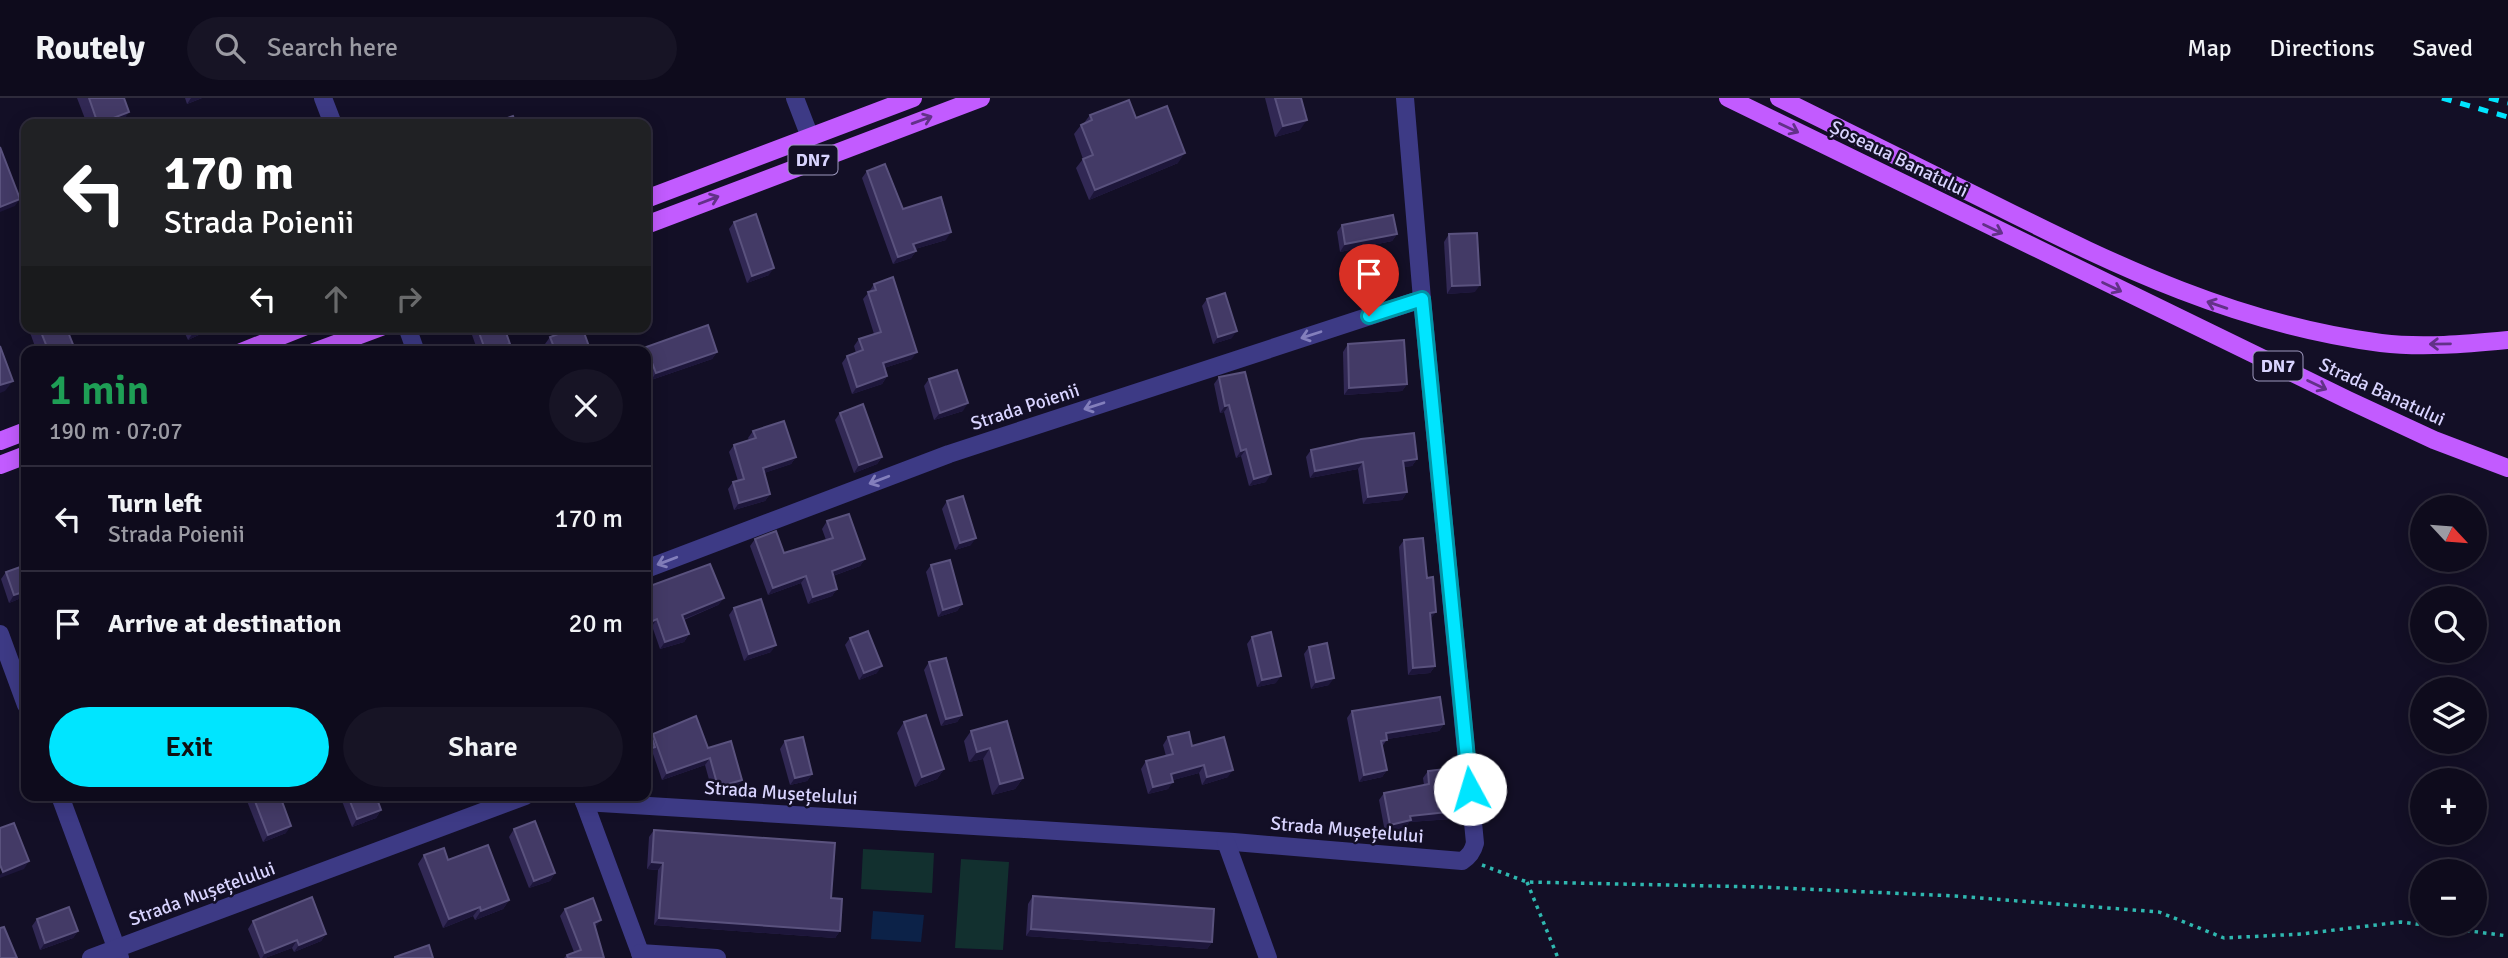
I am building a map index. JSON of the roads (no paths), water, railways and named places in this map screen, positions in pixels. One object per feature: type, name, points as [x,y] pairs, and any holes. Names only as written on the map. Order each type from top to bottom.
[{"type":"main road","name":"DN7","points":[[651,196],[913,98]]},
{"type":"main road","name":"DN7","points":[[651,223],[981,98]]},
{"type":"main road","name":"Șoseaua Banatului","points":[[1728,98],[2051,257]]},
{"type":"main road","name":"Șoseaua Banatului","points":[[1779,98],[2060,238]]},
{"type":"main road","name":"Strada Banatului","points":[[2060,238],[2179,291],[2284,325],[2383,343],[2441,345],[2508,340]]},
{"type":"main road","name":"Strada Banatului","points":[[2051,257],[2422,435],[2508,468]]},
{"type":"main road","points":[[256,346],[289,333]]},
{"type":"main road","points":[[330,346],[365,333]]},
{"type":"main road","points":[[0,441],[21,433]]},
{"type":"main road","points":[[0,465],[21,458]]},
{"type":"street","points":[[323,98],[331,119]]},
{"type":"street","points":[[795,98],[810,137]]},
{"type":"street","points":[[1405,98],[1422,299]]},
{"type":"street","name":"Strada Poienii","points":[[651,567],[949,454],[1422,299]]},
{"type":"street","name":"Strada Mușețelului","points":[[613,801],[1226,842],[1462,861],[1470,855],[1475,843],[1422,299]]},
{"type":"street","points":[[0,634],[21,691]]},
{"type":"street","points":[[62,801],[118,953]]},
{"type":"street","name":"Strada Mușețelului","points":[[91,958],[118,953],[511,801]]},
{"type":"street","points":[[584,801],[641,955],[717,958]]},
{"type":"street","points":[[1226,842],[1268,958]]},
{"type":"water","points":[[873,911],[924,915],[921,942],[871,939]]},
{"type":"railway","points":[[2442,98],[2508,117]]},
{"type":"railway","points":[[2489,98],[2508,103]]}]
